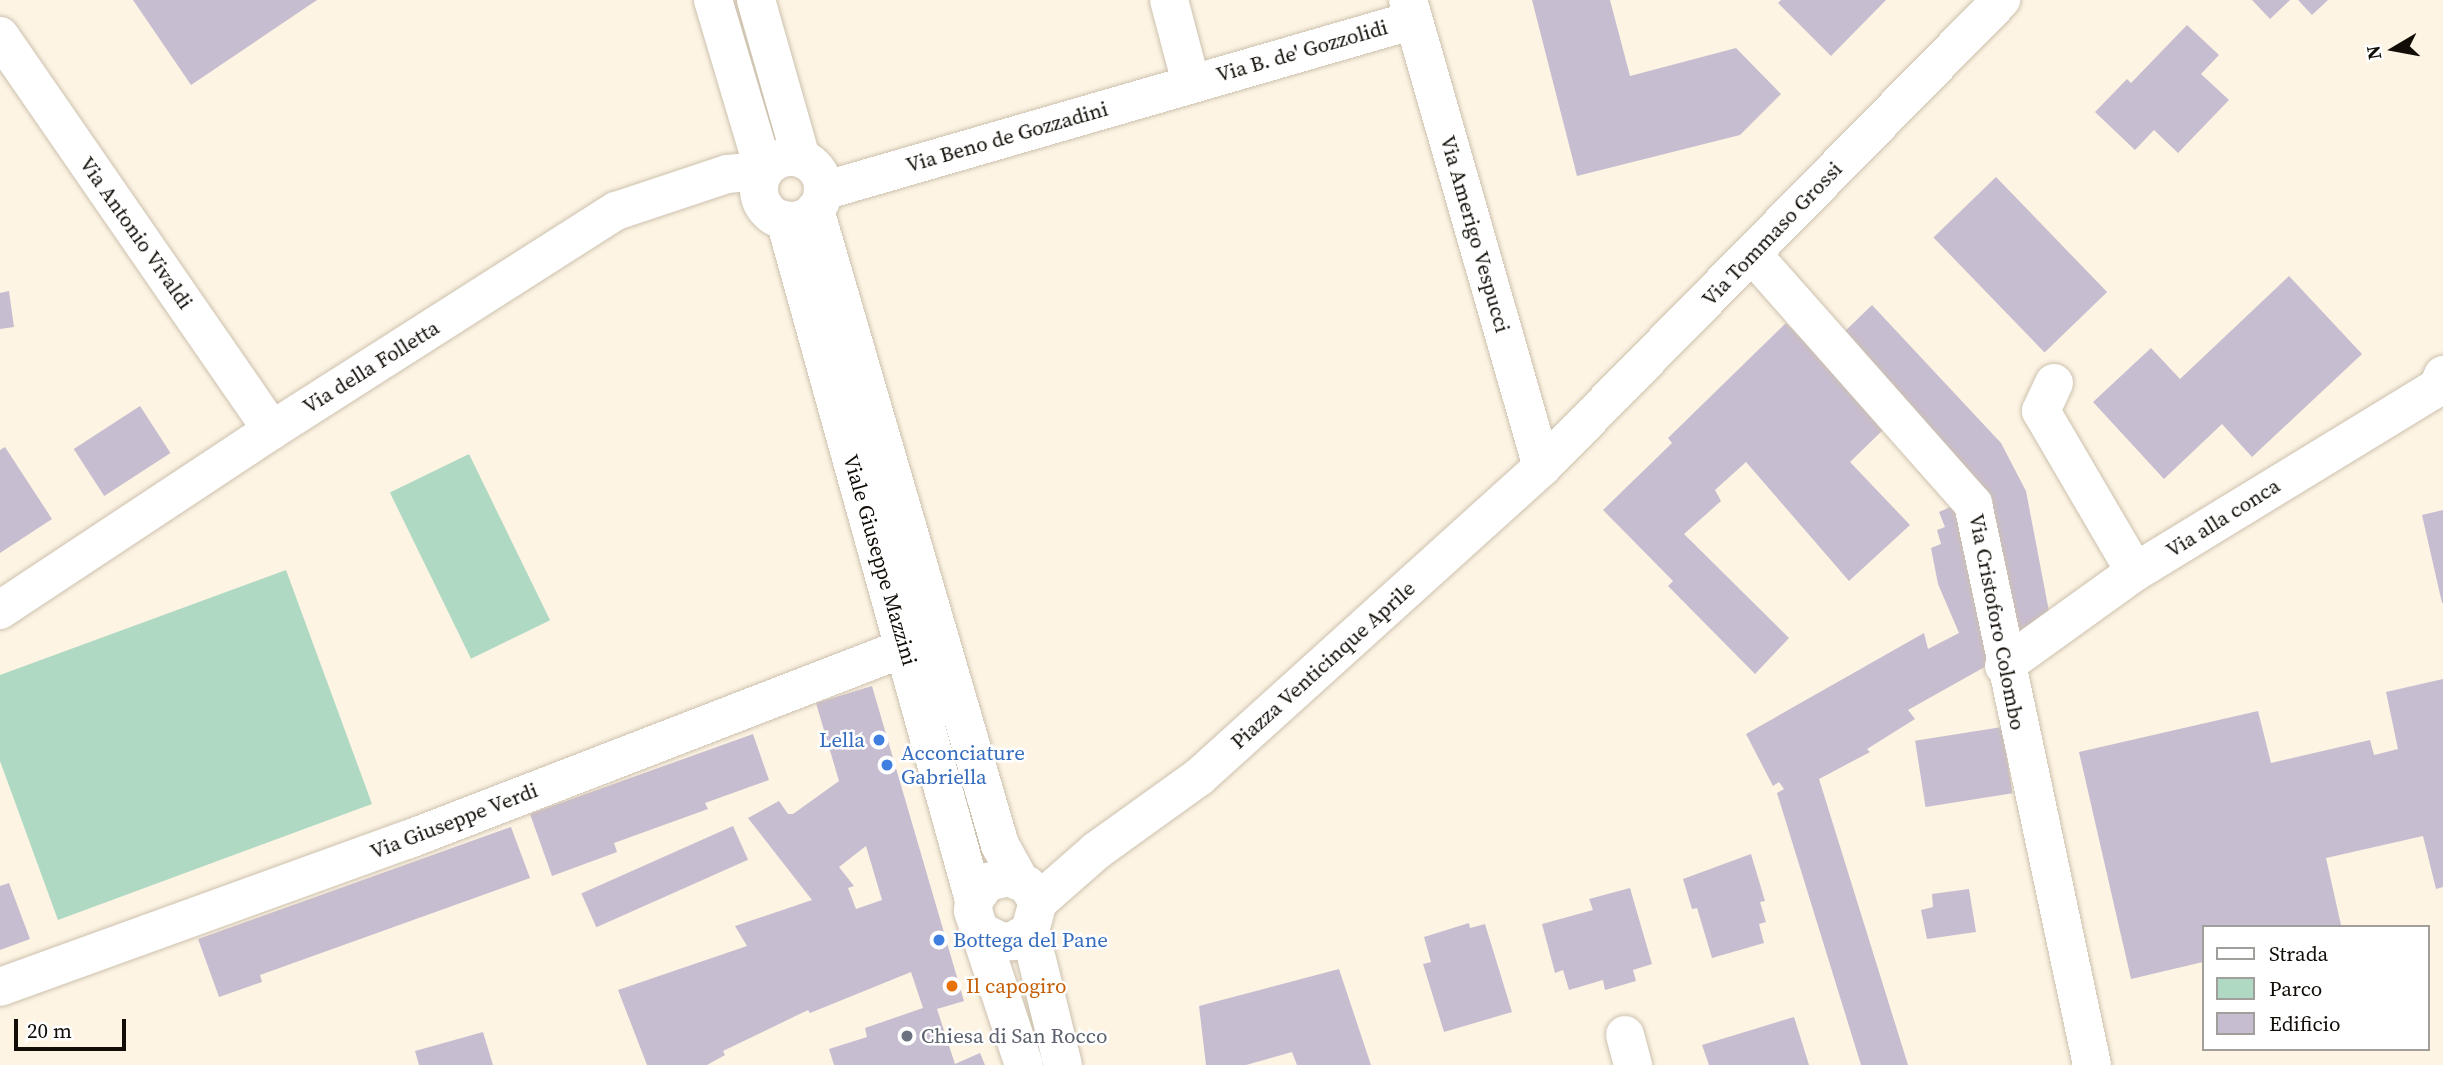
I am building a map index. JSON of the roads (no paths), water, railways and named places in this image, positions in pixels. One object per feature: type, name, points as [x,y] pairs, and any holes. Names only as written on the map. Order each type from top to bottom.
[{"type":"street","points":[[713,0],[764,171],[761,201],[808,207],[818,171],[801,158],[756,0]]},
{"type":"street","points":[[1169,0],[1191,83]]},
{"type":"street","name":"Via Tommaso Grossi","points":[[1542,467],[2001,0]]},
{"type":"street","name":"Via B. de' Gozzolidi","points":[[1191,83],[1411,10]]},
{"type":"street","name":"Via Amerigo Vespucci","points":[[1411,10],[1542,467]]},
{"type":"street","name":"Via Antonio Vivaldi","points":[[0,36],[272,430]]},
{"type":"street","name":"Via Beno de Gozzadini","points":[[808,207],[1191,83]]},
{"type":"street","points":[[764,171],[780,158],[801,158]]},
{"type":"street","name":"Via della Folletta","points":[[0,610],[272,430],[616,211],[727,174],[764,171]]},
{"type":"street","name":"Viale Giuseppe Mazzini","points":[[808,207],[904,648],[978,916],[1024,1065]]},
{"type":"street","name":"Viale Giuseppe Mazzini","points":[[808,207],[1000,845],[1028,899],[1063,1065]]},
{"type":"street","name":"Via Cristoforo Colombo","points":[[1752,254],[1973,503],[2004,666],[2092,1065]]},
{"type":"street","name":"Via alla conca","points":[[2004,666],[2135,572],[2438,387],[2443,375]]},
{"type":"street","points":[[2054,383],[2041,411],[2135,572]]},
{"type":"street","name":"Piazza Venticinque Aprile","points":[[1028,899],[1199,777],[1542,467]]},
{"type":"street","name":"Via Giuseppe Verdi","points":[[0,987],[407,840],[904,648]]},
{"type":"street","points":[[987,882],[1028,899],[1013,941],[1002,942],[978,916],[987,882]]},
{"type":"place","name":"Lella","points":[[879,740]]},
{"type":"place","name":"Acconciature Gabriella","points":[[887,765]]},
{"type":"place","name":"Bottega del Pane","points":[[939,940]]},
{"type":"place","name":"Il capogiro","points":[[952,986]]},
{"type":"place","name":"Chiesa di San Rocco","points":[[907,1036]]}]
